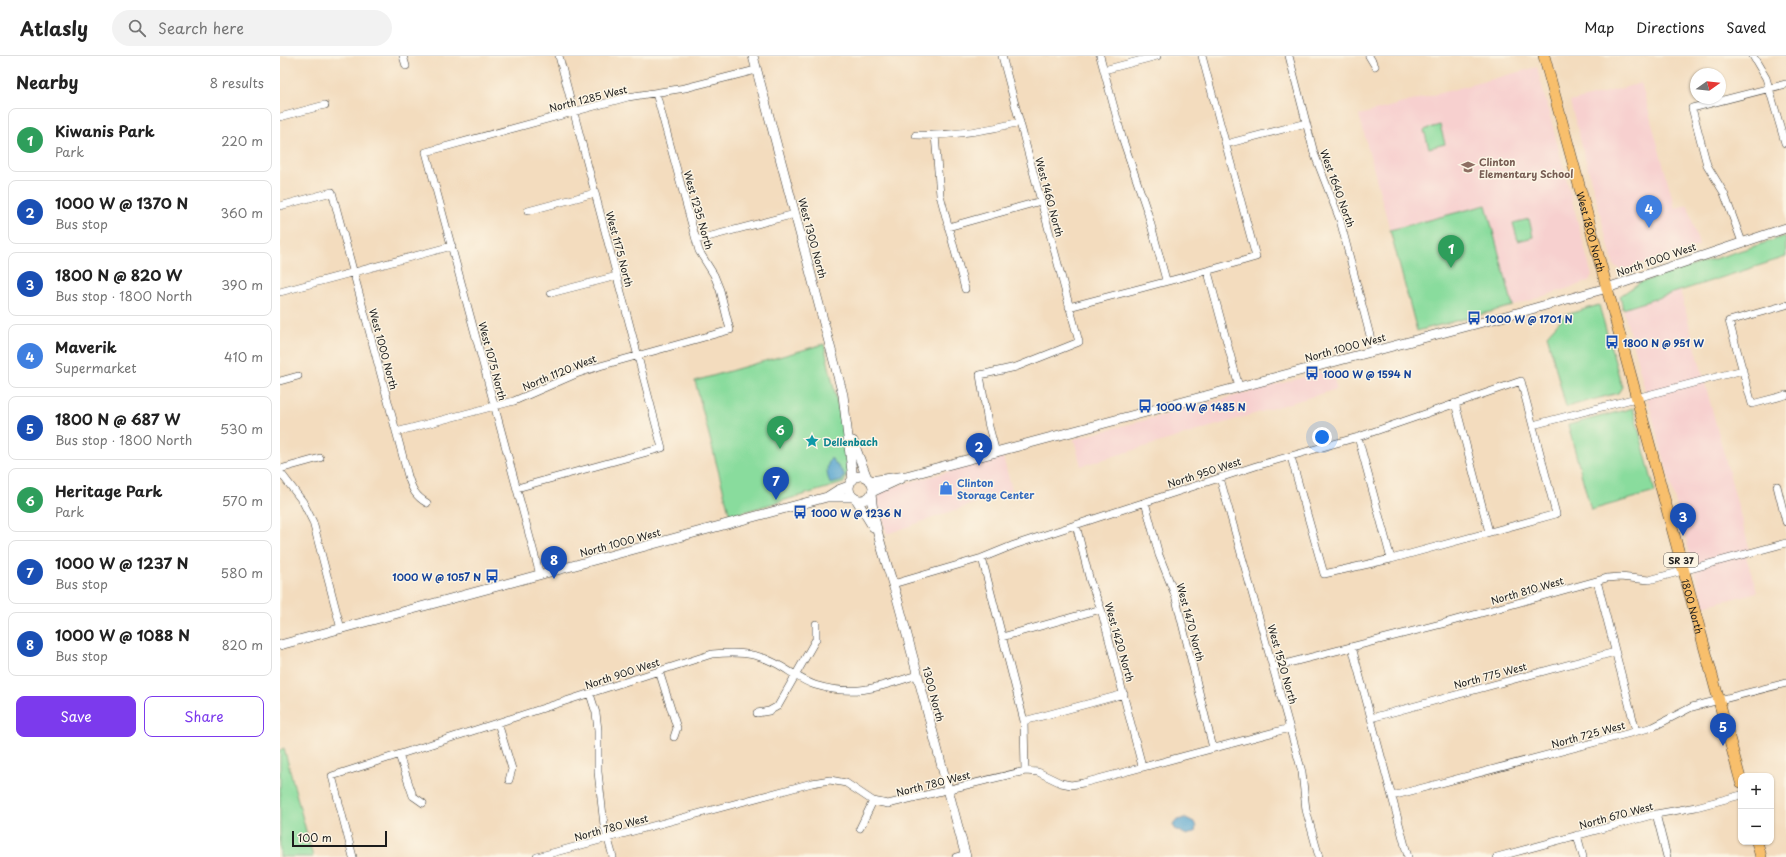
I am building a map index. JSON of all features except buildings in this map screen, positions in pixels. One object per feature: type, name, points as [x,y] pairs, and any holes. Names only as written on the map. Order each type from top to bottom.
[{"type":"main road","name":"West 1800 North","points":[[1544,56],[1620,338]]},
{"type":"main road","name":"1800 North","points":[[1620,338],[1739,773]]},
{"type":"main road","points":[[1758,845],[1761,857]]},
{"type":"street","points":[[403,56],[406,66]]},
{"type":"street","name":"West 1175 North","points":[[517,488],[662,448],[559,56]]},
{"type":"street","name":"West 1300 North","points":[[752,56],[843,395],[848,426],[851,483]]},
{"type":"street","name":"West 1460 North","points":[[996,453],[988,423],[980,376],[1016,367],[1079,342],[1002,56]]},
{"type":"street","points":[[1100,56],[1122,137],[1148,214],[1166,280]]},
{"type":"street","points":[[1104,70],[1157,56]]},
{"type":"street","points":[[1069,307],[1166,280],[1208,272],[1256,257],[1202,56]]},
{"type":"street","name":"West 1640 North","points":[[1289,56],[1320,171],[1340,220],[1374,351]]},
{"type":"street","points":[[1369,56],[1375,66]]},
{"type":"street","points":[[1753,56],[1764,74],[1770,88],[1785,143]]},
{"type":"street","name":"North 1285 West","points":[[426,152],[628,98],[685,88],[756,70]]},
{"type":"street","points":[[1742,242],[1724,193],[1707,166],[1692,108],[1786,84]]},
{"type":"street","name":"West 1235 North","points":[[656,93],[698,251],[714,275],[720,290],[730,330]]},
{"type":"street","points":[[280,117],[325,105]]},
{"type":"street","points":[[916,135],[935,135],[978,131],[1020,122]]},
{"type":"street","points":[[1226,144],[1306,123]]},
{"type":"street","points":[[935,135],[940,195],[965,289]]},
{"type":"street","name":"West 1075 North","points":[[426,152],[540,575]]},
{"type":"street","name":"West 1000 North","points":[[280,206],[332,192],[413,491],[418,498],[427,504]]},
{"type":"street","points":[[528,211],[595,193]]},
{"type":"street","points":[[948,227],[1041,201]]},
{"type":"street","points":[[696,240],[795,214]]},
{"type":"street","name":"North 1000 West","points":[[868,480],[906,476],[996,453],[1607,288],[1786,228]]},
{"type":"street","points":[[280,292],[452,246]]},
{"type":"street","points":[[1208,272],[1239,387]]},
{"type":"street","points":[[550,293],[617,276]]},
{"type":"street","points":[[1786,305],[1729,321],[1752,404],[1786,396]]},
{"type":"street","name":"North 1120 West","points":[[396,432],[495,406],[535,393],[576,374],[638,355],[730,330]]},
{"type":"street","points":[[1291,457],[1324,574],[1391,559],[1556,514],[1533,426],[1743,370]]},
{"type":"street","points":[[280,380],[298,376]]},
{"type":"street","name":"North 950 West","points":[[893,584],[982,558],[1014,545],[1220,478],[1358,437],[1521,381],[1533,426]]},
{"type":"street","points":[[1454,403],[1490,532]]},
{"type":"street","name":"West 1300 North","points":[[848,426],[868,480]]},
{"type":"street","points":[[1358,437],[1391,559]]},
{"type":"street","points":[[320,458],[280,470],[303,502],[313,522],[341,629]]},
{"type":"street","name":"North 1000 West","points":[[871,493],[906,476]]},
{"type":"street","points":[[859,477],[868,480],[872,485],[871,493],[864,500],[854,498],[850,494],[851,483],[859,477]]},
{"type":"street","name":"West 1520 North","points":[[1220,478],[1302,772],[1306,810],[1319,857]]},
{"type":"street","name":"North 1000 West","points":[[280,645],[827,497],[851,483]]},
{"type":"street","points":[[1777,486],[1786,522]]},
{"type":"street","name":"1300 North","points":[[871,493],[872,509],[879,537],[966,856]]},
{"type":"street","name":"North 1000 West","points":[[827,497],[854,498]]},
{"type":"street","name":"1300 North","points":[[854,498],[879,537]]},
{"type":"street","name":"West 1470 North","points":[[1145,502],[1159,555],[1175,595],[1213,748]]},
{"type":"street","name":"West 1420 North","points":[[1076,525],[1090,581],[1101,610],[1142,766]]},
{"type":"street","name":"North 810 West","points":[[1273,667],[1445,623],[1597,581],[1620,577],[1649,580],[1786,543]]},
{"type":"street","points":[[982,558],[1024,721],[1025,771]]},
{"type":"street","points":[[1597,581],[1636,731]]},
{"type":"street","points":[[1002,637],[1101,610]]},
{"type":"street","points":[[756,714],[768,711],[778,706],[816,639],[816,624]]},
{"type":"street","points":[[1352,647],[1408,857]]},
{"type":"street","name":"North 900 West","points":[[353,857],[332,776],[399,754],[712,654],[735,652],[754,654],[775,663],[795,676],[814,684],[831,689],[849,691],[871,690],[917,675]]},
{"type":"street","name":"North 775 West","points":[[1371,718],[1615,652]]},
{"type":"street","points":[[659,671],[677,728],[674,738]]},
{"type":"street","name":"North 725 West","points":[[1392,796],[1652,727],[1692,707],[1786,684]]},
{"type":"street","points":[[590,694],[596,713],[598,772],[604,825],[612,857]]},
{"type":"street","points":[[1024,721],[1124,694]]},
{"type":"street","points":[[498,723],[512,769],[510,780]]},
{"type":"street","name":"North 780 West","points":[[537,857],[812,783],[830,780],[846,784],[873,801],[888,804],[899,803],[1025,771],[1038,772],[1061,783],[1071,785],[1290,728]]},
{"type":"street","points":[[399,754],[413,796],[423,803]]},
{"type":"street","name":"North 670 West","points":[[1497,857],[1656,814],[1696,807],[1738,796]]},
{"type":"street","points":[[860,828],[873,801]]},
{"type":"street","points":[[1656,814],[1667,857]]},
{"type":"street","points":[[1577,835],[1583,857]]},
{"type":"street","points":[[956,857],[966,856]]},
{"type":"shaded area","name":"Clinton Elementary School","points":[[1537,67],[1592,276],[1588,282],[1513,306],[1486,205],[1390,230],[1359,115]]},
{"type":"shaded area","points":[[1641,83],[1675,208],[1688,205],[1699,246],[1622,270],[1614,266],[1570,102]]},
{"type":"shaded area","points":[[1680,290],[1750,551],[1745,553],[1757,592],[1704,606],[1623,309]]},
{"type":"shaded area","points":[[1331,370],[1337,389],[1081,466],[1074,439]]},
{"type":"shaded area","points":[[1003,457],[1012,490],[887,534],[876,500],[883,489]]},
{"type":"green space","points":[[1440,125],[1445,144],[1429,148],[1424,130]]},
{"type":"green space","points":[[1486,205],[1513,306],[1417,331],[1390,230]]},
{"type":"green space","points":[[1529,219],[1533,237],[1518,241],[1513,223]]},
{"type":"green space","points":[[1786,236],[1786,257],[1623,309],[1620,296],[1639,283]]},
{"type":"green space","points":[[1599,305],[1622,387],[1618,393],[1566,407],[1547,335],[1565,315]]},
{"type":"green space","points":[[824,344],[850,468],[844,483],[730,516],[695,381]]},
{"type":"green space","points":[[1633,408],[1655,492],[1591,510],[1568,425]]},
{"type":"green space","points":[[284,748],[313,857],[280,857],[280,750]]},
{"type":"water","points":[[831,458],[845,475],[842,481],[830,484],[827,471]]},
{"type":"water","points":[[1186,818],[1194,822],[1196,827],[1195,832],[1187,835],[1176,830],[1173,825],[1177,820]]},
{"type":"place","name":"Clinton Elementary School","points":[[1468,167]]},
{"type":"place","name":"Maverik","points":[[1649,228]]},
{"type":"place","name":"Kiwanis Park","points":[[1451,268]]},
{"type":"place","name":"1000 W @ 1701 N","points":[[1474,318]]},
{"type":"place","name":"1800 N @ 951 W","points":[[1612,342]]},
{"type":"place","name":"1000 W @ 1594 N","points":[[1312,373]]},
{"type":"place","name":"1000 W @ 1485 N","points":[[1145,406]]},
{"type":"place","name":"Dellenbach","points":[[812,441]]},
{"type":"place","name":"Heritage Park","points":[[780,449]]},
{"type":"place","name":"1000 W @ 1370 N","points":[[979,466]]},
{"type":"place","name":"Clinton Storage Center","points":[[946,488]]},
{"type":"place","name":"1000 W @ 1237 N","points":[[776,500]]},
{"type":"place","name":"1000 W @ 1236 N","points":[[800,512]]},
{"type":"place","name":"1800 N @ 820 W","points":[[1683,536]]},
{"type":"place","name":"1000 W @ 1057 N","points":[[492,576]]},
{"type":"place","name":"1000 W @ 1088 N","points":[[554,579]]},
{"type":"place","name":"1800 N @ 687 W","points":[[1723,746]]}]
